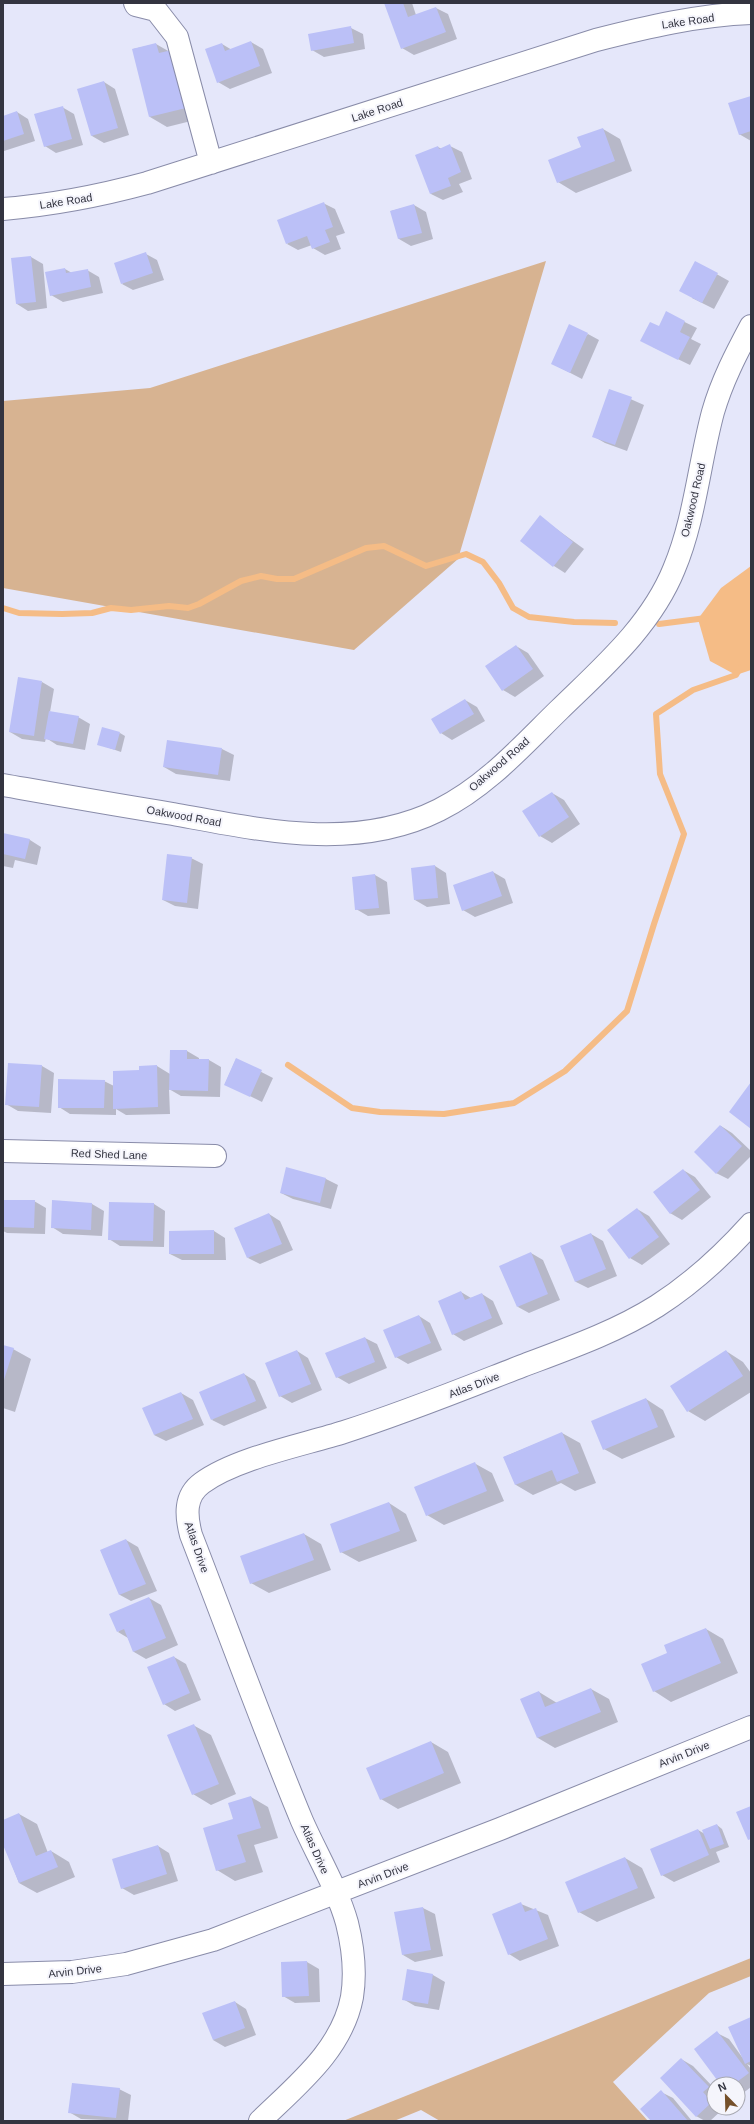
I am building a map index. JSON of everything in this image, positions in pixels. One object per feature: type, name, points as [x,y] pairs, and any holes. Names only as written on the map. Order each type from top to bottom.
[{"type":"street","points":[[135,3],[136,5],[156,10],[177,37],[211,162]]},
{"type":"street","name":"Lake Road","points":[[3,209],[51,205],[105,195],[596,40],[660,24],[702,17],[751,14]]},
{"type":"street","name":"Oakwood Road","points":[[3,785],[245,827],[314,835],[354,834],[387,829],[416,820],[455,801],[496,770],[612,658],[639,626],[663,591],[674,570],[685,534],[713,412],[722,384],[751,326]]},
{"type":"street","name":"Red Shed Lane","points":[[3,1151],[215,1156]]},
{"type":"street","name":"Atlas Drive","points":[[260,2121],[331,2048],[344,2024],[352,1998],[354,1979],[353,1948],[346,1921],[302,1821],[191,1535],[186,1517],[191,1497],[200,1484],[215,1474],[241,1464],[346,1432],[434,1401],[577,1345],[640,1315],[692,1281],[723,1255],[751,1224]]},
{"type":"street","name":"Arvin Drive","points":[[3,1974],[72,1972],[126,1964],[212,1940],[335,1894],[751,1727]]},
{"type":"shaded area","points":[[546,261],[458,559],[354,650],[3,588],[3,401],[150,388]]},
{"type":"shaded area","points":[[751,566],[751,670],[736,675],[710,661],[698,619],[721,588]]},
{"type":"shaded area","points":[[751,1958],[751,1976],[709,1993],[613,2082],[648,2121],[440,2121],[421,2110],[394,2121],[343,2121]]},
{"type":"building","points":[[384,3],[403,3],[408,17],[436,7],[446,32],[401,49]]},
{"type":"building","points":[[351,26],[354,43],[311,51],[308,34]]},
{"type":"building","points":[[251,41],[260,66],[217,83],[205,49],[222,43],[225,51]]},
{"type":"building","points":[[156,43],[159,53],[172,50],[186,108],[149,117],[132,49]]},
{"type":"building","points":[[104,81],[118,128],[91,136],[77,89]]},
{"type":"building","points":[[751,96],[751,131],[739,135],[728,103]]},
{"type":"building","points":[[63,106],[72,139],[44,147],[34,114]]},
{"type":"building","points":[[17,111],[24,134],[3,141],[3,116]]},
{"type":"building","points":[[603,128],[615,161],[557,183],[548,160],[581,147],[577,137]]},
{"type":"building","points":[[450,144],[461,172],[448,178],[451,186],[430,194],[415,155],[438,146],[439,149]]},
{"type":"building","points":[[324,202],[333,227],[325,230],[330,242],[312,249],[307,236],[286,244],[277,220]]},
{"type":"building","points":[[414,204],[422,233],[398,239],[390,211]]},
{"type":"building","points":[[146,252],[153,273],[121,284],[114,263]]},
{"type":"building","points":[[31,256],[36,302],[16,304],[11,258]]},
{"type":"building","points":[[695,261],[718,273],[702,303],[679,291]]},
{"type":"building","points":[[65,268],[66,273],[88,269],[91,287],[50,296],[45,272]]},
{"type":"building","points":[[666,311],[685,321],[680,332],[690,337],[678,360],[640,341],[650,322],[659,326]]},
{"type":"building","points":[[569,324],[588,333],[570,373],[551,364]]},
{"type":"building","points":[[609,389],[632,397],[615,445],[592,437]]},
{"type":"building","points":[[540,515],[573,542],[553,567],[520,541]]},
{"type":"building","points":[[516,645],[533,669],[502,691],[485,666]]},
{"type":"building","points":[[18,677],[42,681],[34,736],[9,732]]},
{"type":"building","points":[[465,699],[474,714],[440,734],[431,719]]},
{"type":"building","points":[[49,711],[79,716],[73,744],[44,739]]},
{"type":"building","points":[[102,727],[120,732],[115,750],[97,745]]},
{"type":"building","points":[[167,740],[222,748],[218,775],[163,767]]},
{"type":"building","points":[[552,792],[569,817],[539,837],[522,811]]},
{"type":"building","points":[[3,833],[30,839],[25,859],[3,854]]},
{"type":"building","points":[[167,854],[192,857],[187,903],[162,900]]},
{"type":"building","points":[[435,865],[438,898],[414,900],[411,868]]},
{"type":"building","points":[[493,871],[502,896],[462,911],[453,885]]},
{"type":"building","points":[[375,874],[379,908],[355,910],[352,877]]},
{"type":"building","points":[[170,1050],[187,1050],[187,1059],[209,1059],[208,1091],[169,1090]]},
{"type":"building","points":[[236,1058],[262,1070],[250,1097],[224,1085]]},
{"type":"building","points":[[8,1063],[42,1065],[39,1107],[5,1105]]},
{"type":"building","points":[[157,1065],[158,1107],[113,1109],[113,1071],[139,1070],[139,1066]]},
{"type":"building","points":[[58,1079],[105,1080],[104,1108],[58,1108]]},
{"type":"building","points":[[751,1082],[751,1129],[729,1112]]},
{"type":"building","points":[[720,1125],[742,1146],[716,1174],[694,1152]]},
{"type":"building","points":[[286,1167],[326,1178],[320,1203],[280,1193]]},
{"type":"building","points":[[683,1169],[700,1190],[670,1214],[653,1192]]},
{"type":"building","points":[[3,1200],[35,1200],[34,1228],[3,1227]]},
{"type":"building","points":[[52,1200],[92,1203],[91,1230],[51,1228]]},
{"type":"building","points":[[109,1202],[154,1203],[153,1241],[108,1240]]},
{"type":"building","points":[[637,1208],[659,1237],[629,1259],[607,1230]]},
{"type":"building","points":[[269,1213],[282,1244],[247,1258],[234,1228]]},
{"type":"building","points":[[214,1230],[214,1254],[169,1254],[169,1231]]},
{"type":"building","points":[[591,1233],[606,1269],[575,1282],[560,1246]]},
{"type":"building","points":[[531,1252],[548,1294],[517,1307],[499,1266]]},
{"type":"building","points":[[461,1291],[465,1300],[482,1293],[492,1318],[452,1335],[438,1301]]},
{"type":"building","points":[[419,1315],[431,1343],[395,1358],[383,1330]]},
{"type":"building","points":[[365,1337],[375,1362],[336,1378],[325,1353]]},
{"type":"building","points":[[3,1345],[14,1348],[3,1383]]},
{"type":"building","points":[[297,1350],[311,1384],[279,1397],[265,1363]]},
{"type":"building","points":[[726,1350],[743,1376],[687,1412],[670,1386]]},
{"type":"building","points":[[244,1373],[256,1401],[211,1420],[199,1392]]},
{"type":"building","points":[[181,1392],[193,1419],[154,1435],[142,1408]]},
{"type":"building","points":[[646,1398],[658,1427],[603,1450],[591,1421]]},
{"type":"building","points":[[562,1432],[579,1473],[557,1482],[552,1470],[515,1485],[503,1457]]},
{"type":"building","points":[[475,1462],[487,1491],[426,1516],[414,1487]]},
{"type":"building","points":[[389,1502],[400,1531],[340,1553],[330,1524]]},
{"type":"building","points":[[304,1533],[314,1560],[250,1584],[240,1556]]},
{"type":"building","points":[[126,1539],[146,1584],[119,1595],[100,1550]]},
{"type":"building","points":[[149,1597],[166,1638],[133,1652],[124,1629],[117,1632],[109,1614]]},
{"type":"building","points":[[706,1628],[721,1663],[653,1692],[641,1664],[667,1653],[664,1645]]},
{"type":"building","points":[[174,1656],[190,1693],[163,1705],[147,1667]]},
{"type":"building","points":[[591,1688],[601,1712],[537,1738],[520,1699],[539,1691],[545,1707]]},
{"type":"building","points":[[194,1724],[219,1784],[192,1795],[167,1735]]},
{"type":"building","points":[[431,1741],[444,1773],[380,1800],[366,1768]]},
{"type":"building","points":[[251,1796],[261,1828],[237,1835],[246,1862],[216,1871],[203,1828],[233,1819],[228,1803]]},
{"type":"building","points":[[751,1806],[751,1839],[748,1840],[736,1812]]},
{"type":"building","points":[[19,1813],[36,1856],[51,1850],[58,1867],[19,1883],[3,1845],[3,1820]]},
{"type":"building","points":[[717,1824],[724,1844],[710,1849],[702,1830]]},
{"type":"building","points":[[698,1829],[709,1855],[661,1876],[650,1849]]},
{"type":"building","points":[[158,1845],[167,1874],[121,1889],[112,1859]]},
{"type":"building","points":[[625,1857],[638,1888],[578,1913],[565,1882]]},
{"type":"building","points":[[521,1902],[525,1912],[536,1908],[548,1939],[508,1955],[492,1914]]},
{"type":"building","points":[[423,1907],[431,1950],[402,1955],[394,1912]]},
{"type":"building","points":[[307,1961],[309,1996],[282,1997],[281,1962]]},
{"type":"building","points":[[407,1969],[433,1974],[428,2004],[402,2000]]},
{"type":"building","points":[[235,2001],[245,2028],[213,2040],[202,2013]]},
{"type":"building","points":[[751,2017],[751,2061],[745,2064],[728,2027]]},
{"type":"building","points":[[717,2031],[749,2073],[745,2076],[714,2076],[694,2049]]},
{"type":"building","points":[[681,2058],[706,2084],[706,2090],[703,2092],[706,2095],[706,2108],[696,2117],[660,2078]]},
{"type":"building","points":[[72,2083],[120,2088],[116,2118],[68,2113]]},
{"type":"building","points":[[661,2090],[688,2121],[651,2121],[640,2109]]},
{"type":"waterway","points":[[3,608],[19,613],[62,614],[92,613],[111,608],[131,610],[169,606],[188,608],[199,604],[241,581],[261,576],[277,579],[294,579],[366,548],[384,546],[426,566],[466,554],[483,562],[499,583],[513,608],[529,617],[574,622],[615,623]]},
{"type":"waterway","points":[[659,624],[706,618]]},
{"type":"waterway","points":[[288,1065],[352,1108],[380,1112],[444,1114],[514,1103],[565,1071],[627,1011],[684,834],[660,774],[656,714],[693,690],[736,675],[740,668]]}]
